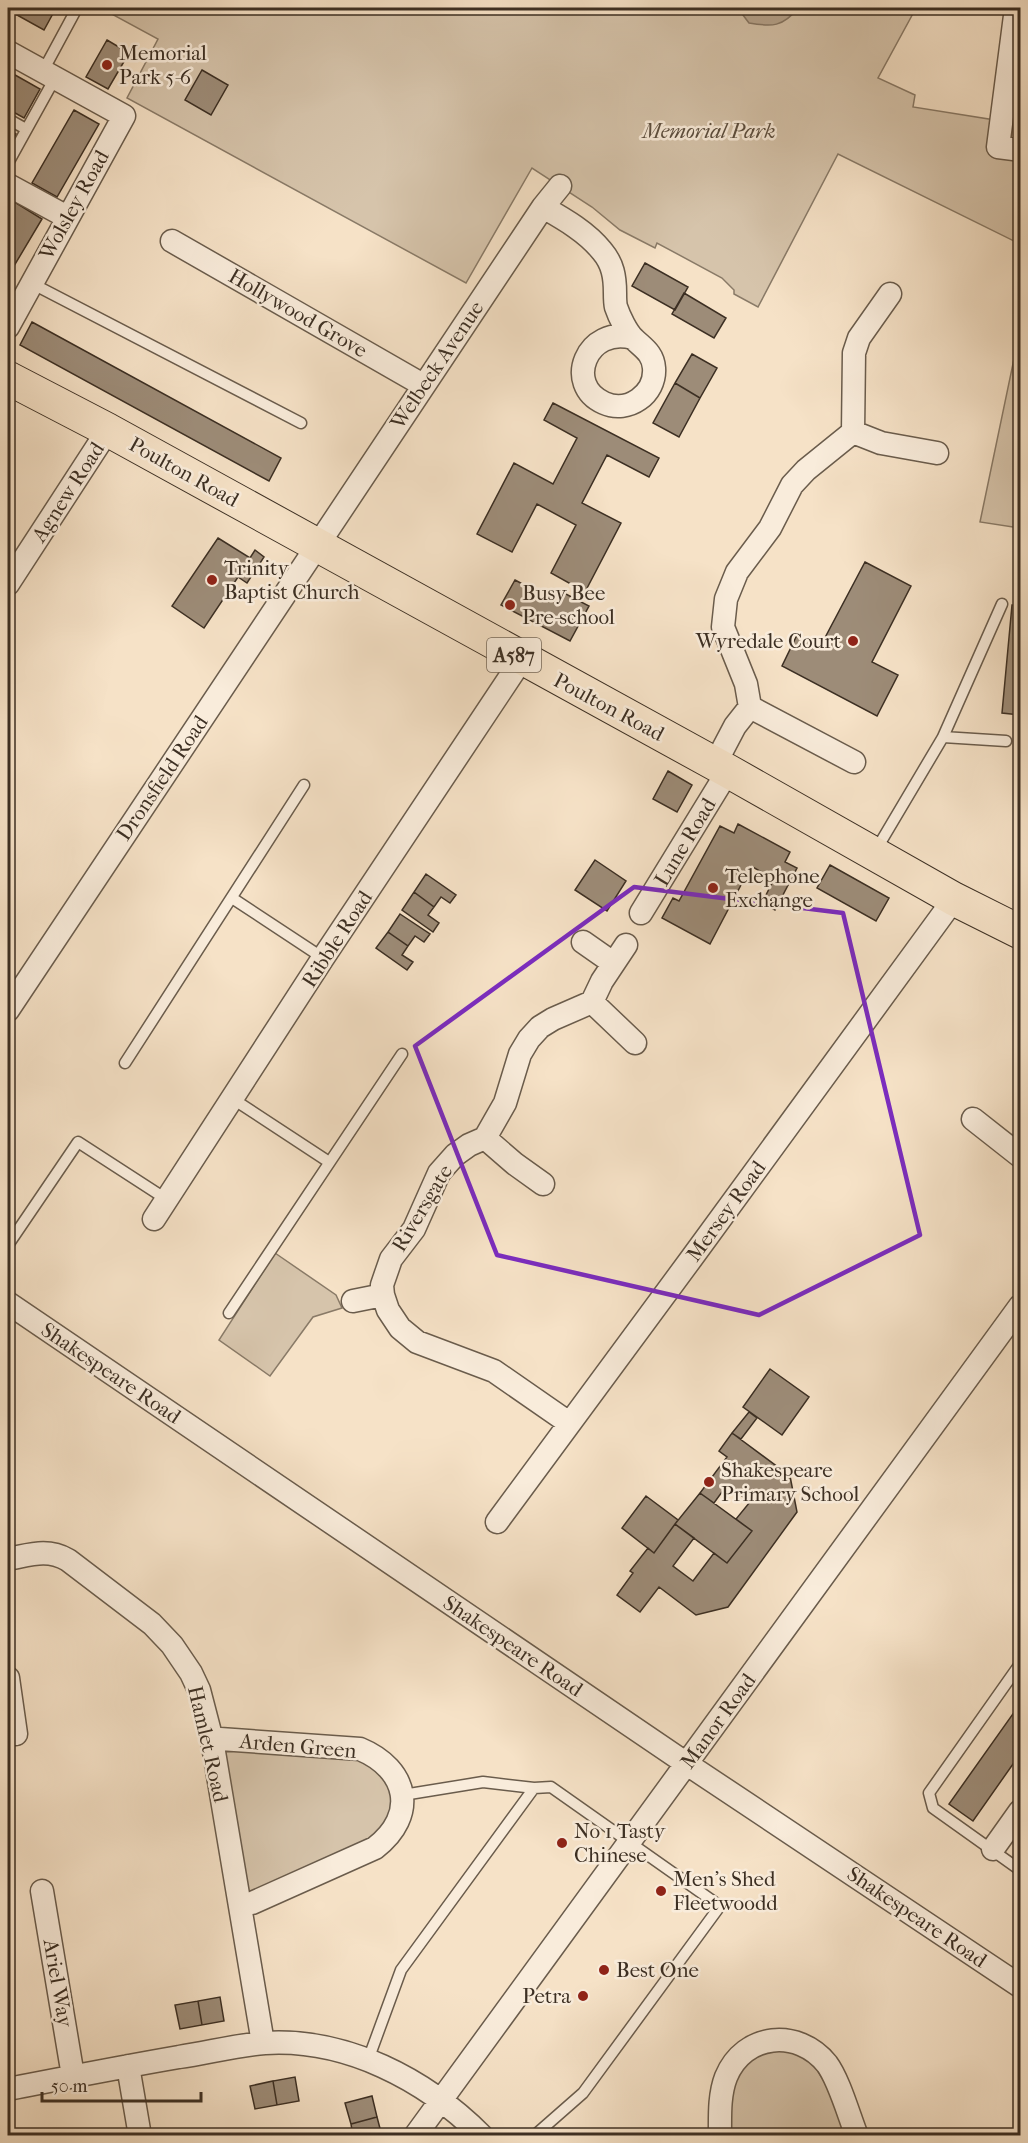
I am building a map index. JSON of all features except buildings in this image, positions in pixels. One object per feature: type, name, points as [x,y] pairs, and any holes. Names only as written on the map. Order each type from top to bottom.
[{"type":"main road","name":"Poulton Road","points":[[8,378],[108,430],[722,767],[954,898],[1020,932]]},
{"type":"street","points":[[1016,8],[998,147],[1020,150]]},
{"type":"street","points":[[8,52],[49,75]]},
{"type":"street","name":"Wolsley Road","points":[[8,327],[124,116],[49,75]]},
{"type":"street","points":[[8,185],[67,217]]},
{"type":"street","name":"Welbeck Avenue","points":[[317,546],[543,207],[560,186]]},
{"type":"street","points":[[543,207],[568,222],[603,251],[611,264],[615,277],[615,306],[633,338]]},
{"type":"street","name":"Hollywood Grove","points":[[172,241],[423,385]]},
{"type":"street","points":[[853,432],[854,352],[859,338],[890,294]]},
{"type":"street","name":"Agnew Road","points":[[8,584],[108,430]]},
{"type":"street","points":[[853,432],[881,443],[937,453]]},
{"type":"street","points":[[853,432],[806,470],[792,485],[770,528],[737,572],[726,599],[723,627],[746,684],[750,707],[854,762]]},
{"type":"street","name":"Dronsfield Road","points":[[8,1010],[317,546]]},
{"type":"street","name":"Ribble Road","points":[[154,1219],[323,958],[522,659]]},
{"type":"street","name":"Lune Road","points":[[641,913],[722,767],[735,726],[750,707]]},
{"type":"street","name":"Mersey Road","points":[[497,1521],[954,898]]},
{"type":"street","points":[[543,1184],[485,1138],[505,1103],[520,1054],[529,1039],[540,1027],[553,1019],[592,1002],[602,981],[620,954],[583,942]]},
{"type":"street","points":[[592,1002],[635,1043]]},
{"type":"street","points":[[973,1119],[1020,1156]]},
{"type":"street","name":"Riversgate","points":[[383,1295],[382,1284],[391,1259],[414,1229],[439,1173],[455,1155],[485,1138]]},
{"type":"street","points":[[353,1301],[383,1295],[388,1310],[400,1328],[417,1342],[494,1371],[569,1423]]},
{"type":"street","name":"Shakespeare Road","points":[[8,1303],[687,1764],[1020,1986]]},
{"type":"street","name":"Manor Road","points":[[415,2136],[1020,1306]]},
{"type":"street","name":"Hamlet Road","points":[[8,1559],[57,1553],[152,1624],[172,1645],[191,1673],[199,1690],[212,1740],[263,2043]]},
{"type":"street","points":[[8,1678],[16,1734]]},
{"type":"street","name":"Arden Green","points":[[212,1740],[360,1749],[374,1755],[389,1768],[403,1796]]},
{"type":"street","points":[[240,1905],[252,1903],[375,1848],[385,1840],[399,1822],[403,1796]]},
{"type":"street","points":[[993,1849],[1020,1811]]},
{"type":"street","name":"Ariel Way","points":[[42,1890],[74,2076]]},
{"type":"street","points":[[720,2136],[723,2088],[727,2074],[747,2050],[773,2039],[787,2040],[818,2054],[828,2066],[857,2136]]},
{"type":"street","points":[[8,2089],[263,2043],[315,2046],[368,2060],[405,2078],[441,2101],[482,2136]]},
{"type":"street","points":[[128,2066],[140,2136]]},
{"type":"lane","points":[[8,163],[26,129],[77,8]]},
{"type":"lane","points":[[8,119],[26,129]]},
{"type":"lane","points":[[31,283],[301,423]]},
{"type":"lane","points":[[874,853],[943,736],[1002,604]]},
{"type":"lane","points":[[943,736],[1006,741]]},
{"type":"lane","points":[[124,1063],[304,785]]},
{"type":"lane","points":[[232,898],[323,958]]},
{"type":"lane","points":[[229,1313],[402,1054]]},
{"type":"lane","points":[[233,1099],[329,1162]]},
{"type":"lane","points":[[8,1245],[78,1142],[166,1199]]},
{"type":"lane","points":[[1020,1664],[929,1793],[933,1808],[1020,1870]]},
{"type":"lane","points":[[403,1796],[483,1782],[534,1788],[551,1786],[720,1906],[583,2093],[534,2136]]},
{"type":"lane","points":[[368,2060],[402,1970],[534,1788]]},
{"type":"highlighted area","points":[[634,887],[843,913],[920,1235],[759,1315],[497,1255],[415,1046]]},
{"type":"green space","name":"Memorial Park","points":[[107,8],[916,8],[878,78],[915,95],[913,107],[1001,121],[998,147],[1020,150],[1020,244],[838,154],[758,307],[734,294],[734,290],[722,278],[657,243],[655,248],[620,230],[592,207],[532,168],[466,283],[127,98],[158,39],[106,11]]},
{"type":"green space","points":[[1020,330],[1020,528],[980,522]]},
{"type":"green space","points":[[275,1253],[336,1295],[342,1308],[313,1317],[270,1376],[219,1340]]},
{"type":"green space","points":[[220,1739],[345,1747],[393,1773],[393,1830],[240,1905]]},
{"type":"green space","points":[[802,2045],[857,2136],[720,2136],[720,2117],[747,2050]]},
{"type":"shaded area","points":[[741,8],[798,8],[782,22],[764,25],[749,23],[740,11]]},
{"type":"place","name":"Memorial Park 5-6","points":[[107,65]]},
{"type":"place","name":"Trinity Baptist Church","points":[[212,580]]},
{"type":"place","name":"Busy Bee Pre-school","points":[[510,605]]},
{"type":"place","name":"Wyredale Court","points":[[853,641]]},
{"type":"place","name":"Telephone Exchange","points":[[713,888]]},
{"type":"place","name":"Shakespeare Primary School","points":[[709,1482]]},
{"type":"place","name":"No 1 Tasty Chinese","points":[[562,1843]]},
{"type":"place","name":"Men's Shed Fleetwoodd","points":[[661,1891]]},
{"type":"place","name":"Best One","points":[[604,1970]]},
{"type":"place","name":"Petra","points":[[583,1996]]}]
